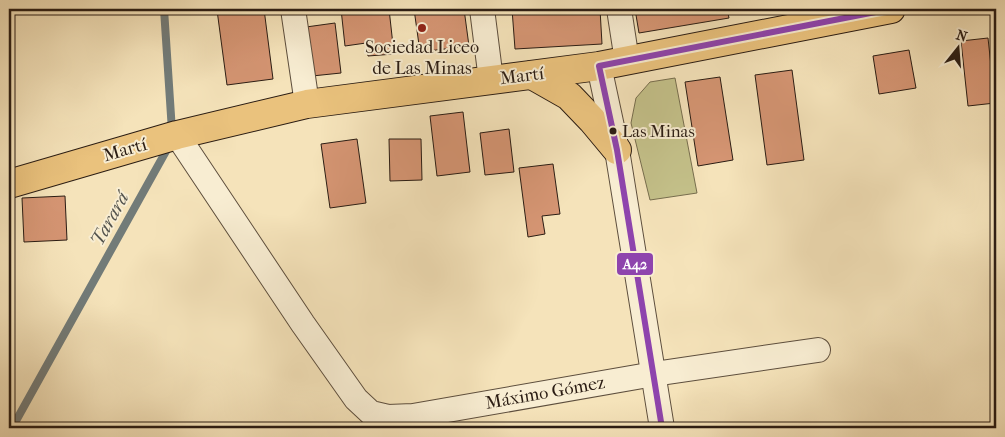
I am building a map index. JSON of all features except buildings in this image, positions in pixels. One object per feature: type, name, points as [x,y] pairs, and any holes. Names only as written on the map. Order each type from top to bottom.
[{"type":"main road","name":"Martí","points":[[10,182],[177,135],[308,104],[599,66],[891,9]]},
{"type":"main road","points":[[532,75],[569,96],[617,150]]},
{"type":"street","points":[[293,9],[308,104]]},
{"type":"street","points":[[482,9],[491,80]]},
{"type":"street","points":[[619,9],[627,61]]},
{"type":"street","points":[[599,66],[617,150],[662,428]]},
{"type":"street","name":"Máximo Gómez","points":[[177,135],[302,324],[356,399],[371,413],[388,418],[413,416],[654,374],[818,350]]},
{"type":"shaded area","points":[[675,78],[697,193],[650,200],[631,123],[636,98],[650,82]]},
{"type":"waterway","name":"Tarará","points":[[164,9],[172,131]]},
{"type":"waterway","name":"Tarará","points":[[12,428],[170,144]]},
{"type":"transit line","name":"A42","points":[[662,428],[617,150],[599,66],[891,9]]},
{"type":"place","name":"Sociedad Liceo de Las Minas","points":[[422,28]]},
{"type":"place","name":"Las Minas","points":[[613,131]]}]
